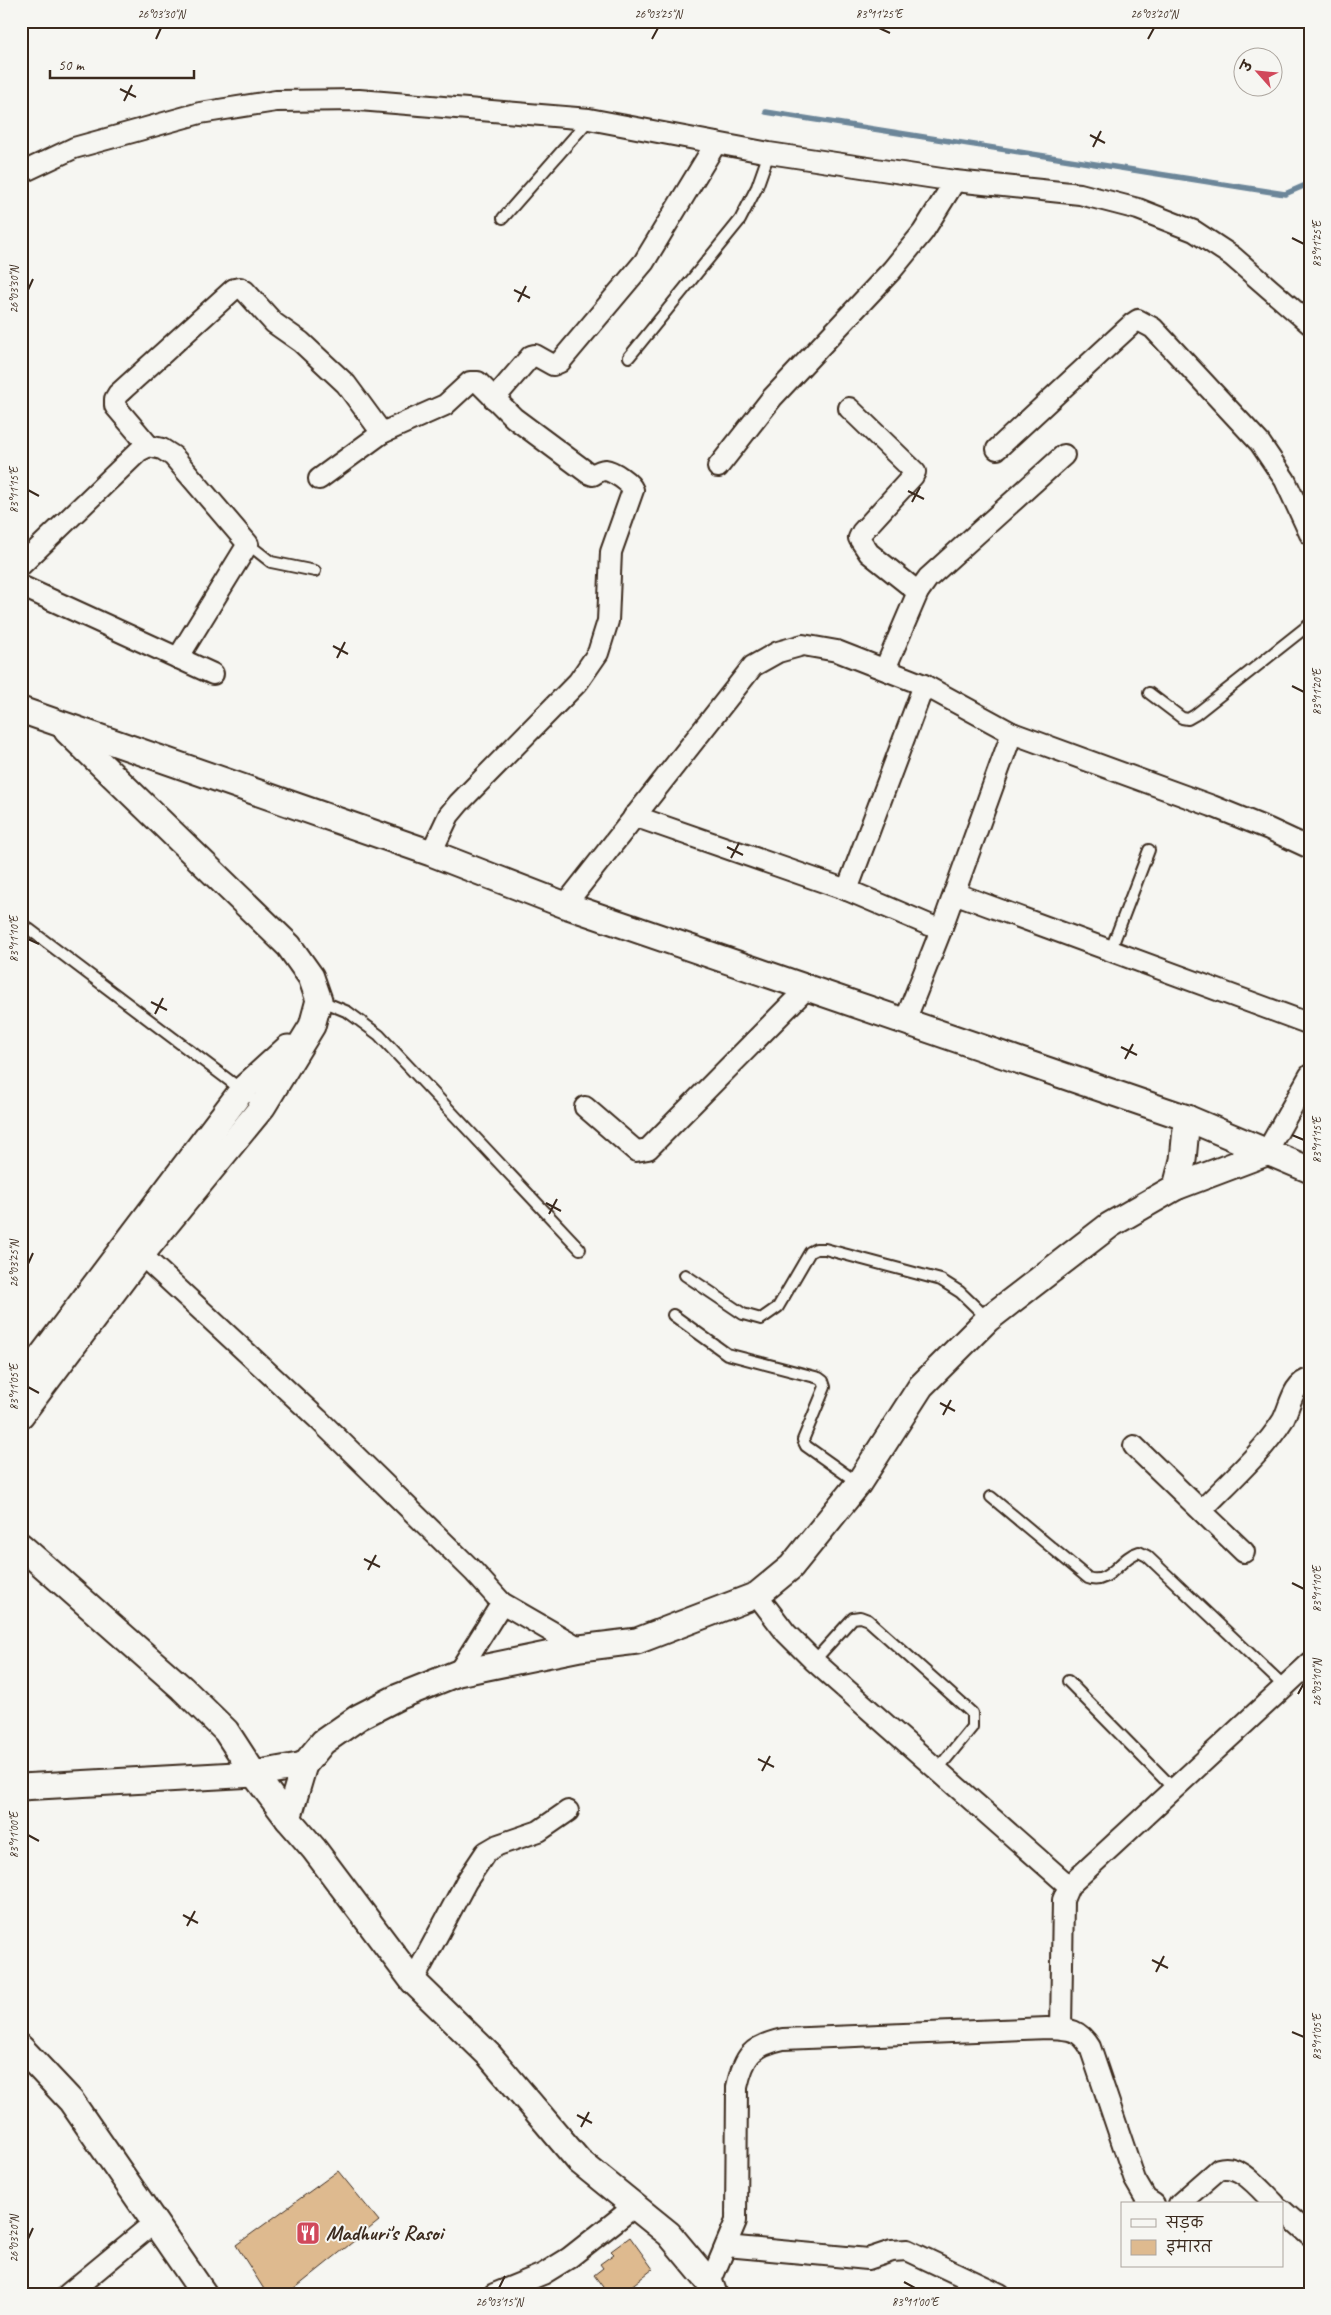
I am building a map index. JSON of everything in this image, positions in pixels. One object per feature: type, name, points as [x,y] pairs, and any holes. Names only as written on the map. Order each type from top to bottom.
[{"type":"street","points":[[21,172],[74,148],[200,113],[276,101],[359,100],[589,119],[769,153],[955,181],[1080,194],[1138,209],[1186,228],[1232,256],[1310,324]]},
{"type":"street","points":[[494,399],[531,356],[535,354],[553,365],[560,362],[644,262],[716,143]]},
{"type":"street","points":[[718,467],[779,391],[892,270],[923,232],[955,181]]},
{"type":"street","points":[[178,658],[248,544],[173,456],[162,449],[149,446],[115,406],[115,399],[118,394],[234,289],[240,288],[245,291],[274,324],[301,342],[346,384],[382,433]]},
{"type":"street","points":[[997,449],[1138,320],[1145,322],[1153,328],[1260,444],[1285,480],[1310,534]]},
{"type":"street","points":[[319,478],[382,433],[445,406],[470,382],[478,382],[514,418],[588,473],[593,475],[602,470],[607,471],[631,485],[633,495],[611,552],[608,621],[598,653],[578,682],[459,803],[449,815],[431,853]]},
{"type":"street","points":[[849,408],[915,472],[862,532],[859,538],[869,553],[918,592]]},
{"type":"street","points":[[25,555],[139,451],[149,446]]},
{"type":"street","points":[[885,669],[918,592],[928,578],[1064,455]]},
{"type":"street","points":[[21,586],[213,674]]},
{"type":"street","points":[[565,904],[753,666],[778,652],[804,644],[837,651],[885,669],[924,685],[1012,733],[1212,806],[1269,828],[1310,848]]},
{"type":"street","points":[[847,890],[924,685]]},
{"type":"street","points":[[21,710],[431,853],[565,904],[1187,1118],[1310,1170]]},
{"type":"street","points":[[21,1383],[135,1249],[263,1106],[312,1026],[319,1000],[311,977],[289,946],[61,725]]},
{"type":"street","points":[[905,1022],[941,930],[1012,733]]},
{"type":"street","points":[[634,816],[847,890],[941,930]]},
{"type":"street","points":[[954,893],[1111,949],[1310,1024]]},
{"type":"street","points":[[585,1107],[636,1151],[642,1152],[648,1149],[807,988]]},
{"type":"street","points":[[21,1415],[243,1089],[312,1026]]},
{"type":"street","points":[[288,1819],[304,1765],[323,1742],[359,1716],[398,1697],[458,1673],[580,1648],[637,1642],[756,1595],[791,1567],[858,1484],[921,1386],[988,1319],[1110,1226],[1176,1187],[1266,1153],[1310,1075]]},
{"type":"street","points":[[1176,1187],[1183,1160],[1187,1118]]},
{"type":"street","points":[[135,1249],[318,1419],[474,1572],[502,1603],[580,1648]]},
{"type":"street","points":[[1202,1510],[1270,1437],[1286,1414],[1299,1386],[1310,1379]]},
{"type":"street","points":[[1134,1446],[1244,1552]]},
{"type":"street","points":[[21,1546],[182,1688],[226,1731],[254,1774],[288,1819],[314,1848],[413,1981],[489,2054],[579,2161],[669,2234],[712,2288]]},
{"type":"street","points":[[756,1595],[786,1633],[814,1661],[1069,1886]]},
{"type":"street","points":[[458,1673],[502,1603]]},
{"type":"street","points":[[1060,2028],[1063,1900],[1069,1886],[1310,1663]]},
{"type":"street","points":[[21,1786],[254,1774],[304,1765]]},
{"type":"street","points":[[413,1981],[466,1882],[486,1852],[498,1845],[539,1831],[568,1811]]},
{"type":"street","points":[[712,2288],[736,2221],[738,2200],[737,2086],[741,2068],[750,2052],[767,2042],[782,2039],[1060,2028],[1074,2030],[1082,2035],[1090,2047],[1135,2180],[1146,2199],[1151,2202]]},
{"type":"street","points":[[21,2048],[71,2101],[204,2294]]},
{"type":"street","points":[[1181,2202],[1219,2169],[1225,2167],[1234,2168],[1243,2174],[1273,2202]]},
{"type":"street","points":[[494,2294],[543,2274],[569,2258],[635,2206]]},
{"type":"street","points":[[1284,2212],[1310,2235]]},
{"type":"street","points":[[68,2294],[155,2222]]},
{"type":"street","points":[[726,2246],[868,2259],[892,2251],[907,2250],[1000,2294]]},
{"type":"lane","points":[[503,218],[589,119]]},
{"type":"lane","points":[[629,357],[740,220],[757,187],[769,153]]},
{"type":"lane","points":[[248,544],[271,562],[315,571]]},
{"type":"lane","points":[[1149,692],[1182,718],[1188,719],[1196,715],[1310,624]]},
{"type":"lane","points":[[1111,949],[1148,850]]},
{"type":"lane","points":[[21,923],[263,1106]]},
{"type":"lane","points":[[319,1000],[348,1012],[380,1035],[580,1249]]},
{"type":"lane","points":[[686,1275],[743,1314],[761,1319],[778,1307],[810,1252],[816,1249],[825,1249],[941,1280],[960,1292],[988,1319]]},
{"type":"lane","points":[[673,1315],[727,1354],[819,1378],[823,1381],[825,1387],[803,1440],[806,1446],[858,1484]]},
{"type":"lane","points":[[991,1497],[1088,1578],[1095,1580],[1103,1579],[1130,1554],[1139,1552],[1147,1556],[1284,1686]]},
{"type":"lane","points":[[814,1661],[853,1618],[860,1617],[868,1620],[875,1626],[972,1713],[972,1727],[937,1770]]},
{"type":"lane","points":[[1068,1681],[1173,1788]]},
{"type":"building","name":"Madhuri's Rasoi","points":[[338,2171],[379,2221],[288,2294],[267,2294],[236,2245]]},
{"type":"building","points":[[630,2237],[653,2269],[630,2287],[635,2294],[608,2294],[594,2275],[603,2268],[600,2264],[614,2254],[611,2251]]},
{"type":"waterway","points":[[766,112],[1285,194],[1310,182]]},
{"type":"place","name":"Madhuri's Rasoi","points":[[308,2233]]}]
